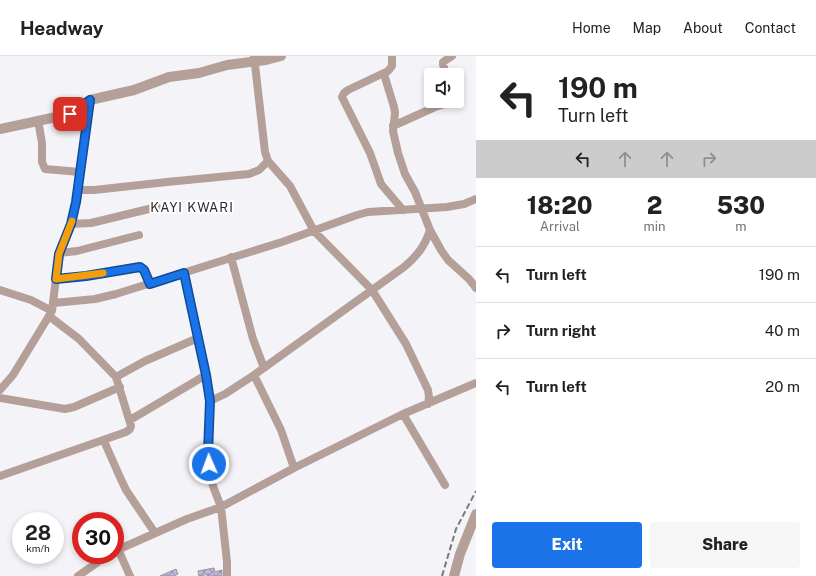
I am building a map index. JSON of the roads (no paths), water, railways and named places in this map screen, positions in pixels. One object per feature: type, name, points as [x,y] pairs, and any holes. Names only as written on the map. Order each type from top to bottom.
[{"type":"street","points":[[0,129],[70,114],[90,100],[134,90],[176,75],[199,73],[254,59],[280,56]]},
{"type":"street","points":[[392,56],[392,66],[384,74],[348,90],[342,97],[370,153],[381,184],[403,210]]},
{"type":"street","points":[[444,68],[443,62],[452,56]]},
{"type":"street","points":[[254,59],[265,152],[268,161],[290,186],[314,231],[372,290],[410,352],[428,390],[428,404]]},
{"type":"street","points":[[384,74],[394,107],[395,113],[393,126],[398,153],[405,174],[422,208],[430,230],[446,256],[476,288]]},
{"type":"street","points":[[0,390],[14,376],[52,310],[59,254],[71,224],[78,190],[90,100]]},
{"type":"street","points":[[393,126],[433,108]]},
{"type":"street","points":[[38,120],[42,162],[45,169],[80,172]]},
{"type":"street","points":[[78,190],[94,190],[249,174],[259,170],[268,161]]},
{"type":"street","points":[[52,310],[150,284],[282,242],[368,212],[447,207],[464,204],[476,199]]},
{"type":"street","points":[[71,224],[91,223],[157,207]]},
{"type":"street","points":[[210,401],[225,394],[254,375],[414,259],[422,249],[430,230]]},
{"type":"street","points":[[59,254],[77,251],[139,235]]},
{"type":"street","points":[[231,257],[253,339],[264,368]]},
{"type":"street","points":[[56,279],[86,276],[140,267],[144,270],[150,284]]},
{"type":"street","points":[[184,273],[206,375],[210,401],[208,453],[210,475],[214,491],[221,507],[227,562],[227,576]]},
{"type":"street","points":[[0,290],[31,300],[52,310],[80,339],[116,377],[131,426],[126,432],[104,441],[0,476]]},
{"type":"street","points":[[116,377],[144,361],[198,338]]},
{"type":"street","points":[[130,420],[206,375]]},
{"type":"street","points":[[254,375],[281,430],[294,468]]},
{"type":"street","points":[[124,547],[187,519],[221,507],[294,468],[403,414],[476,383]]},
{"type":"street","points":[[0,398],[65,409],[74,407],[120,387]]},
{"type":"street","points":[[403,414],[445,485]]},
{"type":"street","points":[[104,441],[126,490],[155,533]]},
{"type":"street","points":[[454,576],[460,554],[476,514]]},
{"type":"street","points":[[78,576],[95,564]]},
{"type":"street","points":[[124,564],[130,576]]},
{"type":"railway","points":[[442,576],[456,529],[476,491]]},
{"type":"district","name":"KAYI KWARI","points":[[192,207]]}]
